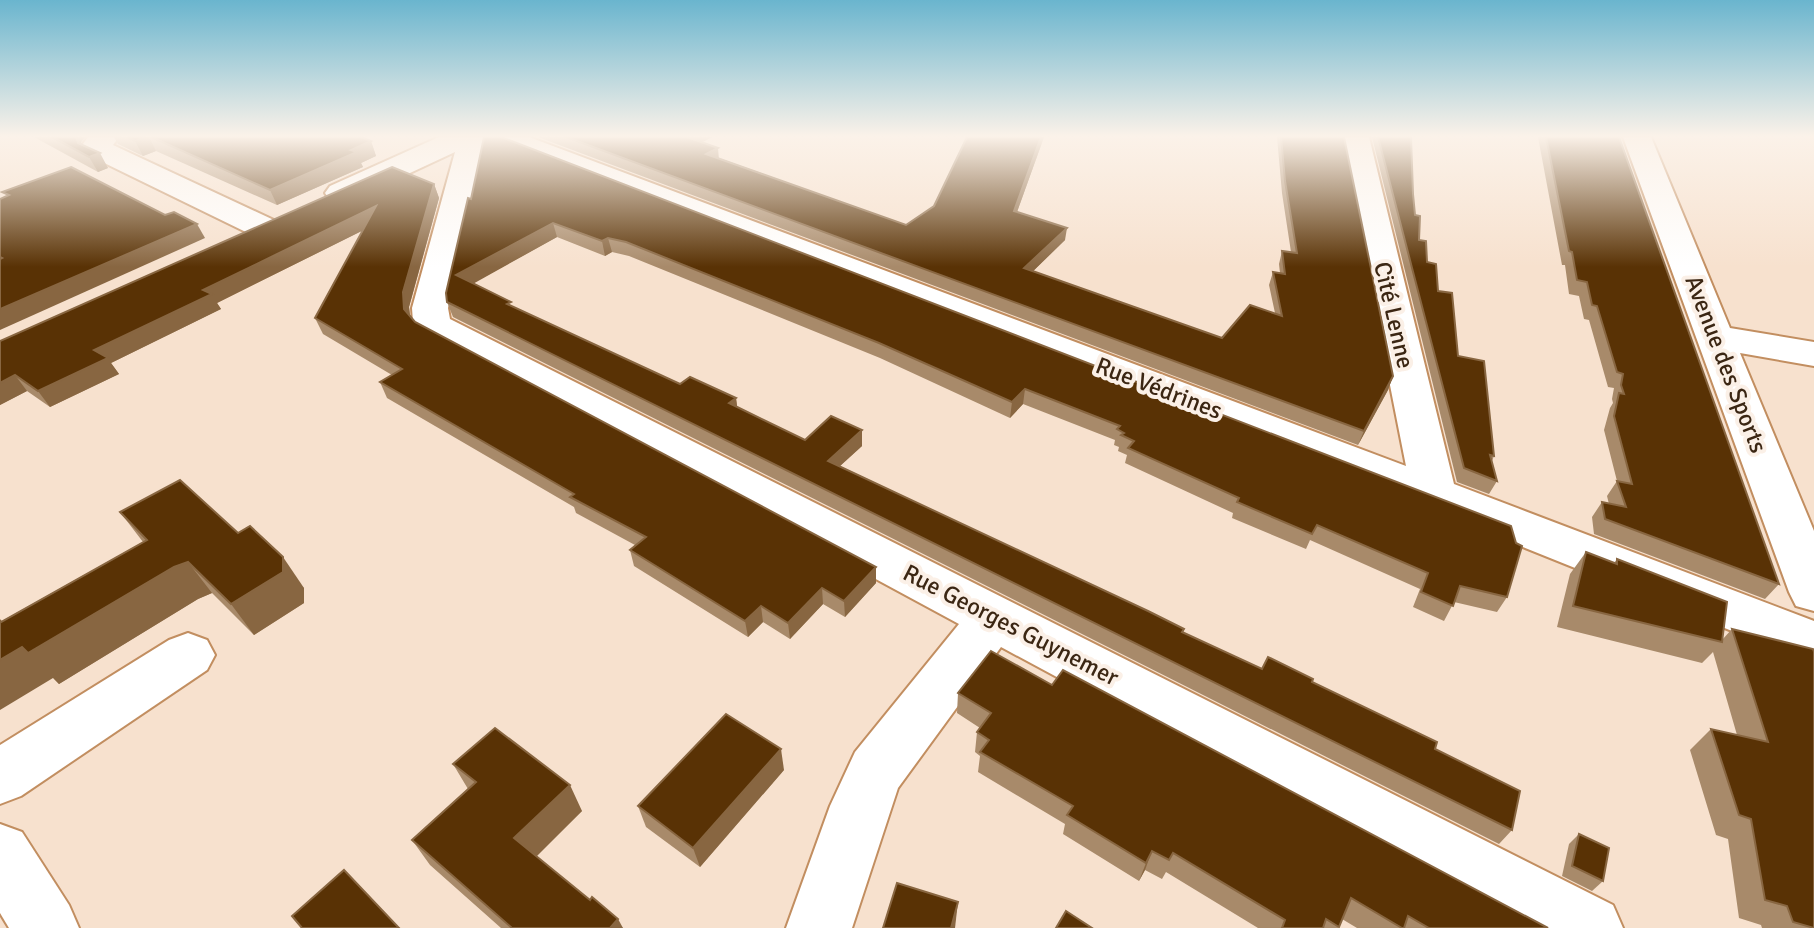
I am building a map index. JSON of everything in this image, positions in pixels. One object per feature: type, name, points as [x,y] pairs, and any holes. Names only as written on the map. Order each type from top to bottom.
[{"type":"street","points":[[185,180],[287,217]]},
{"type":"street","points":[[223,246],[368,180]]},
{"type":"street","name":"Rue Georges Guynemer","points":[[462,180],[430,308],[432,322],[444,332],[1590,928]]},
{"type":"street","name":"Rue Védrines","points":[[615,180],[1814,643]]},
{"type":"street","name":"Cité Lenne","points":[[1365,180],[1434,494]]},
{"type":"street","name":"Avenue des Sports","points":[[1654,180],[1814,592]]},
{"type":"street","points":[[1715,337],[1814,354]]},
{"type":"street","points":[[819,928],[860,806],[876,771],[995,616]]},
{"type":"street","points":[[0,777],[188,655]]},
{"type":"street","points":[[0,854],[46,928]]},
{"type":"building","points":[[34,180],[97,180],[165,215],[174,212],[197,224],[0,309],[0,199],[9,195],[2,192]]},
{"type":"building","points":[[248,180],[292,180],[270,190]]},
{"type":"building","points":[[362,180],[425,180],[434,184],[403,292],[404,309],[415,322],[876,567],[844,601],[822,588],[788,623],[761,606],[745,621],[630,550],[646,537],[570,497],[574,494],[380,382],[402,369],[315,318],[376,206],[203,290],[212,294],[94,350],[108,358],[38,391],[15,375],[0,383],[0,341]]},
{"type":"building","points":[[475,180],[613,180],[1511,526],[1516,543],[1522,546],[1507,597],[1460,586],[1453,606],[1421,592],[1428,573],[1317,525],[1312,534],[1237,502],[1239,498],[1128,448],[1134,441],[1121,435],[1124,433],[1117,429],[1120,426],[1025,389],[1012,402],[879,343],[626,242],[608,238],[602,241],[553,223],[456,275],[511,302],[507,304],[680,384],[690,377],[736,398],[729,403],[805,440],[831,416],[862,430],[828,461],[1148,611],[1184,629],[1182,632],[1262,669],[1268,657],[1313,679],[1312,682],[1437,742],[1435,749],[1520,791],[1512,830],[447,302],[446,293],[468,198],[471,199]]},
{"type":"building","points":[[684,180],[780,180],[906,225],[934,206],[946,180],[1025,180],[1014,211],[1067,228],[1024,268],[1222,338],[1250,305],[1282,316],[1273,272],[1285,274],[1282,251],[1297,253],[1285,180],[1353,180],[1393,376],[1364,431]]},
{"type":"building","points":[[1389,180],[1413,180],[1415,215],[1420,216],[1419,240],[1426,241],[1427,262],[1436,264],[1438,291],[1452,293],[1458,356],[1484,361],[1494,456],[1490,455],[1497,481],[1464,468]]},
{"type":"building","points":[[1555,180],[1635,180],[1779,584],[1605,519],[1602,502],[1626,507],[1617,481],[1632,484],[1614,416],[1619,393],[1624,394],[1621,385],[1623,374],[1617,372],[1597,306],[1592,305],[1587,282],[1577,280],[1572,252],[1569,251]]},
{"type":"building","points":[[180,480],[238,533],[250,526],[283,557],[283,572],[231,604],[188,562],[174,567],[28,653],[22,647],[0,660],[0,620],[147,540],[120,512]]},
{"type":"building","points":[[1586,552],[1617,564],[1617,559],[1727,602],[1722,642],[1573,606]]},
{"type":"building","points":[[1732,629],[1813,649],[1814,652],[1814,928],[1793,922],[1787,906],[1765,900],[1751,819],[1739,815],[1711,729],[1768,742]]},
{"type":"building","points":[[991,651],[1052,685],[1063,670],[1548,928],[1429,928],[1408,916],[1402,928],[1351,898],[1339,927],[1326,919],[1323,928],[1282,928],[1285,920],[1173,853],[1169,860],[1152,851],[1146,863],[1067,815],[1073,806],[980,752],[989,740],[977,732],[991,713],[958,693]]},
{"type":"building","points":[[726,714],[781,749],[693,848],[638,806]]},
{"type":"building","points":[[495,728],[570,785],[514,838],[618,919],[610,928],[512,928],[412,840],[476,782],[453,764]]},
{"type":"building","points":[[1579,834],[1609,848],[1603,881],[1572,866]]},
{"type":"building","points":[[344,870],[399,928],[302,928],[292,916]]},
{"type":"building","points":[[897,883],[958,902],[951,928],[883,928]]},
{"type":"building","points":[[1066,911],[1092,928],[1056,928]]}]
